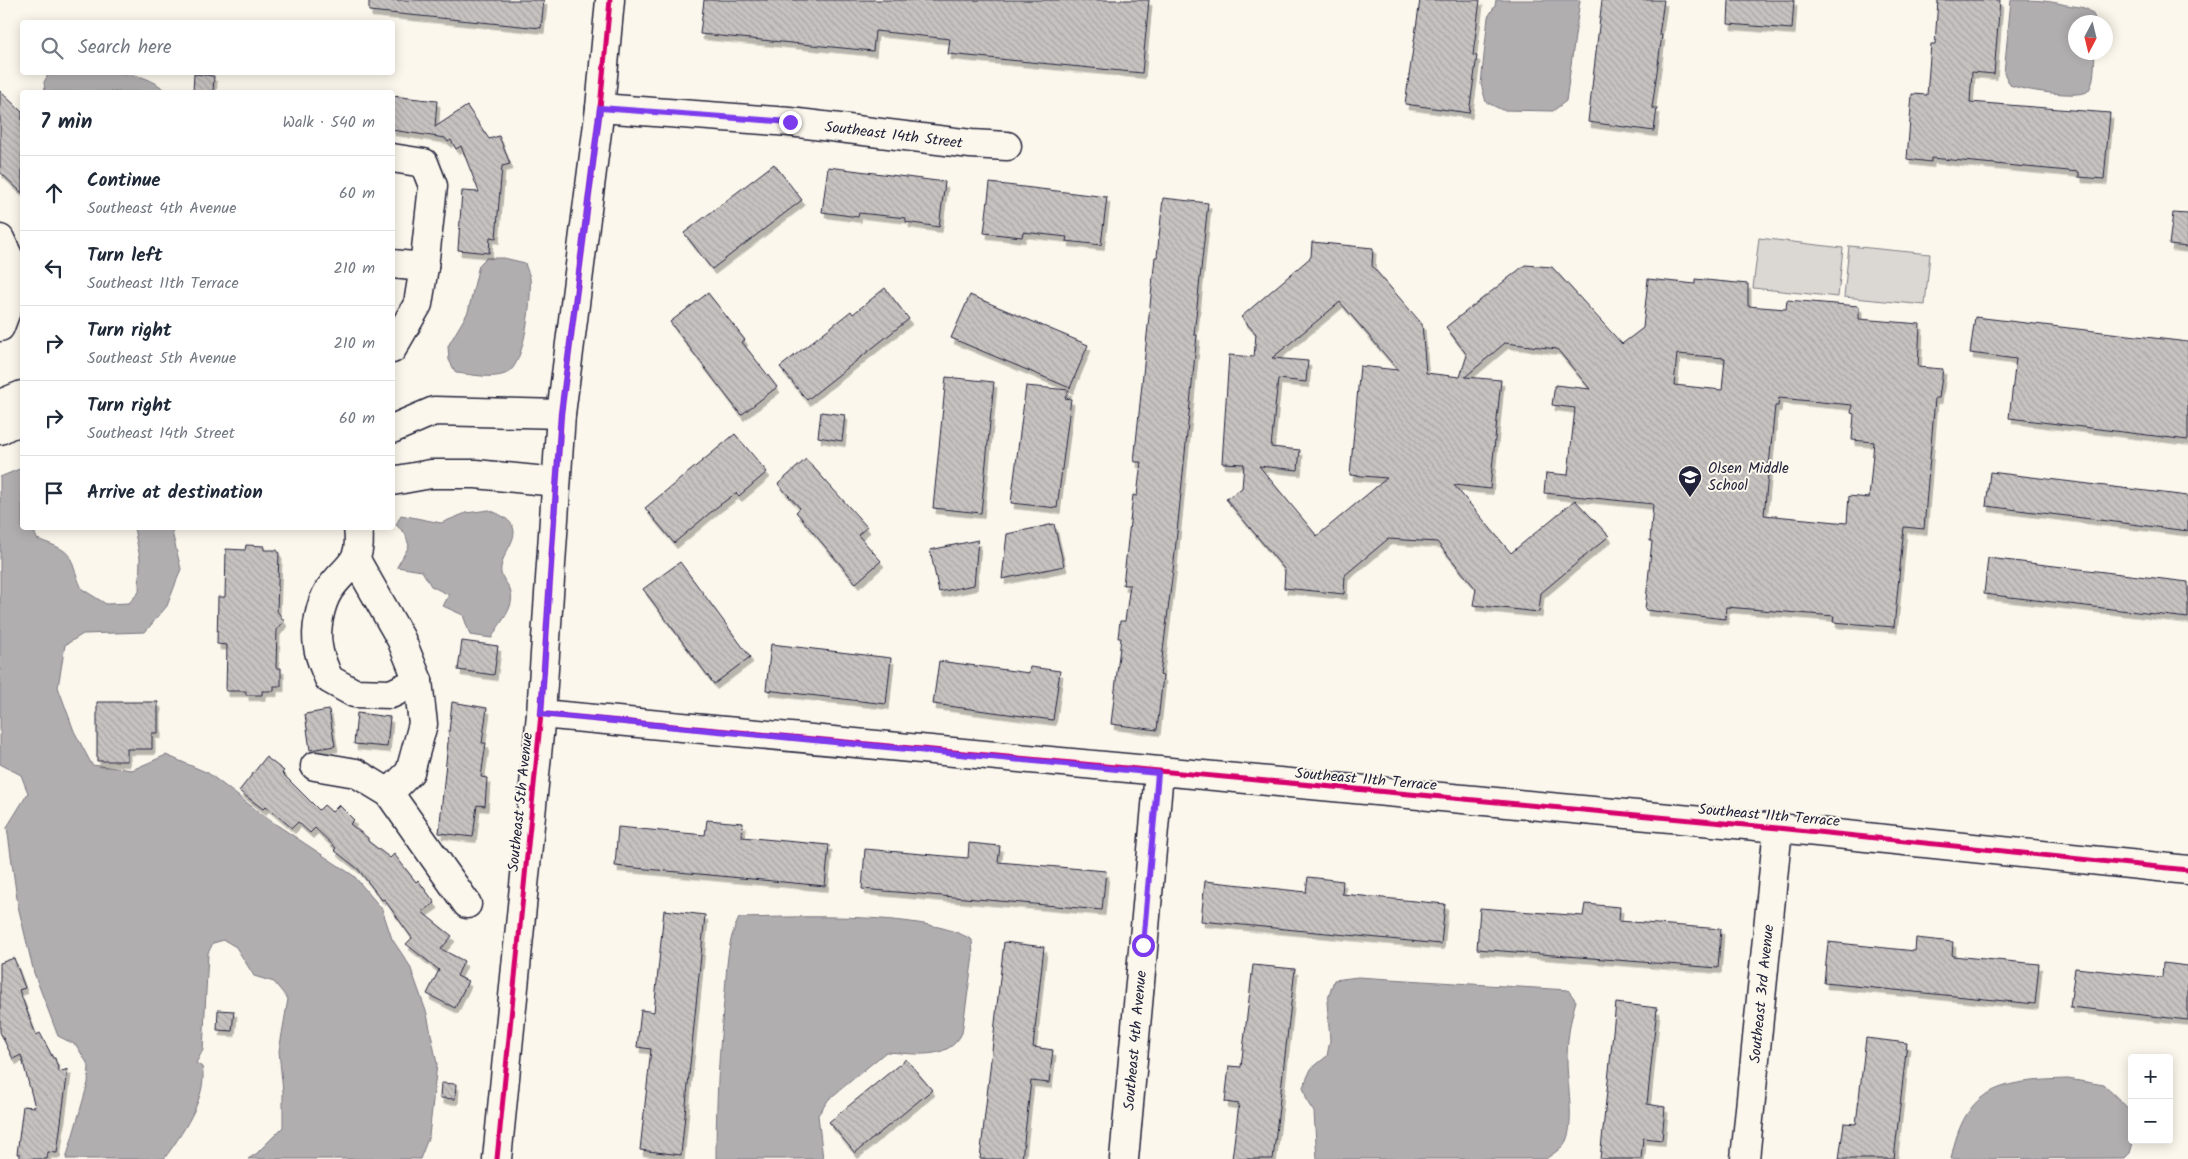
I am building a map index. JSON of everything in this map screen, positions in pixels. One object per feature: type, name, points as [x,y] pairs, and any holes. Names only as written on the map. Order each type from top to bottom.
[{"type":"street","name":"Southeast 5th Avenue","points":[[497,1159],[541,714],[561,414],[600,108],[610,0]]},
{"type":"street","name":"Southeast 14th Street","points":[[600,108],[790,122],[971,144],[1007,146]]},
{"type":"street","points":[[395,158],[424,163],[433,186],[418,304],[395,344]]},
{"type":"street","points":[[0,239],[9,258],[9,303],[0,327]]},
{"type":"street","points":[[395,264],[424,267]]},
{"type":"street","points":[[6,418],[20,399]]},
{"type":"street","points":[[395,428],[434,410],[561,414]]},
{"type":"street","points":[[395,480],[431,474],[476,474],[556,482]]},
{"type":"street","points":[[358,530],[360,540],[356,560],[329,591],[319,616],[317,646],[328,679],[354,693],[391,694],[418,681]]},
{"type":"street","points":[[356,560],[401,639],[418,681],[423,724],[410,772],[390,793]]},
{"type":"street","name":"Southeast 11th Terrace","points":[[541,714],[1158,773],[1778,828],[2188,870]]},
{"type":"street","points":[[315,766],[356,773],[390,793],[466,904]]},
{"type":"street","name":"Southeast 4th Avenue","points":[[1124,1159],[1158,773]]},
{"type":"street","name":"Southeast 3rd Avenue","points":[[1745,1159],[1778,828]]},
{"type":"shaded area","points":[[1496,0],[1580,0],[1566,101],[1553,111],[1502,110],[1486,102],[1481,84],[1488,17],[1495,6]]},
{"type":"shaded area","points":[[2011,0],[2049,2],[2083,8],[2093,15],[2068,15],[2068,60],[2094,60],[2093,78],[2088,91],[2063,94],[2016,87],[2010,85],[2004,73]]},
{"type":"shaded area","points":[[48,75],[132,75],[156,83],[164,90],[45,90],[44,82]]},
{"type":"shaded area","points":[[1759,238],[1843,248],[1838,297],[1753,288]]},
{"type":"shaded area","points":[[1849,246],[1930,254],[1925,305],[1844,297]]},
{"type":"shaded area","points":[[486,258],[504,258],[525,263],[530,278],[529,313],[520,354],[510,371],[505,374],[491,376],[456,373],[449,360],[448,346],[468,312],[479,265]]},
{"type":"shaded area","points":[[20,469],[20,530],[34,530],[37,539],[60,548],[65,552],[72,561],[82,589],[106,604],[129,603],[139,592],[140,558],[134,530],[171,530],[181,569],[167,606],[145,632],[83,634],[65,645],[58,687],[74,731],[92,765],[132,770],[166,755],[208,773],[268,819],[354,876],[382,909],[392,939],[410,966],[427,1014],[437,1064],[429,1136],[420,1159],[248,1159],[256,1154],[283,1127],[283,1092],[279,1051],[288,999],[274,982],[254,976],[236,947],[224,940],[213,943],[208,953],[203,1050],[196,1063],[202,1067],[201,1091],[192,1116],[164,1159],[66,1159],[88,1083],[89,1066],[76,1045],[58,1036],[34,973],[18,906],[7,827],[28,793],[21,775],[0,764],[0,477]]},
{"type":"shaded area","points":[[489,510],[504,517],[512,524],[514,532],[513,539],[502,564],[501,573],[510,590],[511,603],[492,638],[470,635],[463,615],[443,606],[449,595],[431,586],[422,571],[397,567],[409,546],[405,533],[396,525],[401,515],[441,523],[466,513]]},
{"type":"shaded area","points":[[826,917],[894,920],[925,924],[952,931],[972,940],[973,956],[962,1033],[956,1042],[939,1052],[929,1054],[886,1052],[829,1099],[818,1115],[823,1159],[716,1159],[718,1076],[727,963],[732,936],[739,918]]},
{"type":"shaded area","points":[[1358,977],[1568,990],[1576,1001],[1571,1023],[1567,1061],[1570,1124],[1569,1133],[1564,1144],[1546,1159],[1317,1159],[1314,1112],[1308,1103],[1303,1087],[1311,1069],[1327,1056],[1330,1040],[1327,1002],[1334,980]]},
{"type":"shaded area","points":[[2068,1079],[2104,1085],[2128,1108],[2128,1144],[2133,1144],[2130,1153],[2125,1158],[1951,1159],[1957,1135],[1966,1116],[1977,1102],[1990,1092],[2005,1086],[2044,1080]]},
{"type":"building","points":[[369,0],[544,0],[541,28],[369,11]]},
{"type":"building","points":[[704,0],[1149,0],[1142,73],[948,54],[950,39],[875,31],[873,51],[700,34]]},
{"type":"building","points":[[1420,0],[1480,0],[1473,55],[1477,56],[1469,113],[1405,104]]},
{"type":"building","points":[[1602,0],[1664,0],[1659,35],[1662,35],[1652,108],[1657,108],[1654,131],[1588,122]]},
{"type":"building","points":[[1729,0],[1794,0],[1792,29],[1728,24]]},
{"type":"building","points":[[1938,0],[2000,0],[1994,74],[1972,72],[1970,102],[2110,113],[2104,179],[2079,177],[2079,172],[1931,158],[1931,162],[1907,159],[1912,94],[1927,95],[1931,44],[1935,44]]},
{"type":"building","points":[[194,75],[214,76],[213,90],[193,90]]},
{"type":"building","points":[[0,91],[20,110],[20,191],[0,172]]},
{"type":"building","points":[[395,96],[437,101],[435,127],[467,106],[489,139],[499,136],[510,164],[502,166],[496,238],[490,237],[489,253],[458,250],[462,191],[479,192],[461,146],[456,149],[451,140],[448,142],[445,138],[395,130]]},
{"type":"building","points":[[774,164],[802,200],[712,269],[684,233]]},
{"type":"building","points":[[828,167],[945,182],[939,227],[906,222],[906,218],[859,213],[858,217],[822,212]]},
{"type":"building","points":[[990,183],[1107,197],[1101,245],[1066,241],[1067,237],[1023,232],[1022,237],[984,233]]},
{"type":"building","points":[[1163,198],[1208,203],[1174,562],[1160,675],[1163,676],[1157,730],[1111,724],[1121,638],[1118,638],[1120,621],[1125,621],[1130,585],[1123,585],[1133,495],[1137,496],[1141,462],[1134,462],[1155,257],[1157,257]]},
{"type":"building","points":[[2173,213],[2188,214],[2188,247],[2169,245]]},
{"type":"building","points":[[1312,242],[1373,248],[1372,266],[1422,324],[1426,373],[1460,377],[1467,355],[1446,327],[1525,265],[1552,267],[1622,344],[1643,328],[1648,279],[1695,284],[1695,279],[1748,284],[1748,306],[1786,309],[1787,300],[1859,306],[1859,319],[1920,324],[1918,367],[1943,369],[1939,398],[1935,398],[1924,529],[1904,527],[1894,627],[1833,622],[1834,616],[1726,607],[1725,619],[1645,610],[1652,541],[1650,541],[1653,504],[1544,493],[1546,473],[1568,475],[1575,408],[1552,405],[1555,385],[1590,389],[1557,349],[1505,343],[1465,377],[1501,380],[1490,489],[1454,485],[1511,553],[1575,500],[1609,536],[1541,593],[1539,612],[1473,605],[1476,589],[1437,542],[1388,539],[1345,575],[1344,594],[1284,588],[1285,570],[1226,499],[1242,488],[1244,464],[1222,463],[1229,355],[1254,357],[1256,334],[1241,317],[1311,257]],"holes":[[[1340,302],[1398,370],[1360,366],[1350,475],[1387,478],[1317,536],[1259,466],[1298,470],[1300,450],[1271,447],[1278,379],[1306,382],[1308,361],[1272,358]],[[1677,354],[1725,358],[1722,390],[1674,385]],[[1779,398],[1852,405],[1851,413],[1854,414],[1852,440],[1874,442],[1869,498],[1849,496],[1847,523],[1764,515],[1775,406],[1778,406]]]},
{"type":"building","points":[[885,288],[909,319],[807,400],[780,367],[851,311],[853,314]]},
{"type":"building","points":[[708,293],[745,340],[742,342],[777,387],[741,415],[670,322]]},
{"type":"building","points":[[970,295],[1088,345],[1070,388],[951,338]]},
{"type":"building","points":[[1975,317],[2188,342],[2188,440],[2009,418],[2016,359],[1970,353]]},
{"type":"building","points":[[946,377],[994,382],[981,513],[933,508]]},
{"type":"building","points":[[1026,386],[1069,390],[1065,398],[1071,399],[1057,508],[1011,503]]},
{"type":"building","points":[[821,412],[845,415],[842,441],[818,437]]},
{"type":"building","points":[[735,434],[767,472],[739,496],[736,493],[717,507],[674,543],[645,508]]},
{"type":"building","points":[[806,459],[867,527],[858,535],[881,561],[856,583],[796,512],[800,508],[778,484]]},
{"type":"building","points":[[1990,472],[2188,496],[2188,531],[1986,506]]},
{"type":"building","points":[[1054,524],[1064,566],[1002,579],[1007,534]]},
{"type":"building","points":[[978,540],[974,585],[939,592],[930,550]]},
{"type":"building","points":[[246,545],[264,546],[264,550],[277,550],[279,553],[277,611],[284,621],[277,630],[276,668],[281,668],[281,686],[274,686],[274,691],[262,691],[262,695],[246,695],[246,691],[226,691],[227,645],[217,644],[218,597],[225,597],[226,549],[245,550]]},
{"type":"building","points":[[1988,558],[2188,582],[2188,618],[1984,594]]},
{"type":"building","points":[[680,562],[750,657],[714,684],[643,589]]},
{"type":"building","points":[[462,641],[498,646],[494,675],[458,670]]},
{"type":"building","points":[[771,644],[891,658],[886,704],[766,690]]},
{"type":"building","points":[[939,661],[1029,673],[1030,667],[1060,671],[1053,720],[933,704]]},
{"type":"building","points":[[97,702],[158,702],[158,733],[152,733],[152,749],[127,749],[127,761],[97,761]]},
{"type":"building","points":[[452,702],[487,708],[482,743],[486,743],[481,777],[487,778],[485,806],[477,805],[473,837],[439,833]]},
{"type":"building","points":[[329,710],[335,746],[310,750],[305,714]]},
{"type":"building","points":[[357,713],[390,717],[387,747],[354,744]]},
{"type":"building","points":[[266,757],[284,771],[282,773],[319,810],[324,805],[332,812],[339,805],[354,820],[350,824],[390,858],[394,854],[416,882],[418,880],[435,903],[422,912],[452,936],[441,949],[464,961],[457,976],[468,981],[455,1008],[427,994],[439,970],[406,944],[412,938],[384,899],[382,900],[358,869],[334,850],[336,848],[315,828],[310,833],[298,822],[292,828],[266,806],[263,809],[239,791]]},
{"type":"building","points":[[707,820],[743,823],[742,837],[829,845],[825,886],[615,866],[618,827],[705,835]]},
{"type":"building","points":[[969,843],[1000,846],[998,862],[1106,871],[1102,910],[862,889],[865,849],[968,858]]},
{"type":"building","points":[[1308,877],[1343,881],[1342,894],[1445,904],[1441,944],[1201,921],[1205,881],[1306,892]]},
{"type":"building","points":[[1585,904],[1620,907],[1619,921],[1721,929],[1718,968],[1477,949],[1480,908],[1583,916]]},
{"type":"building","points":[[664,910],[705,915],[681,1155],[640,1150],[651,1049],[637,1047],[641,1010],[654,1012]]},
{"type":"building","points":[[1916,938],[1953,942],[1952,956],[2039,964],[2035,1004],[1824,983],[1828,942],[1915,951]]},
{"type":"building","points":[[1004,942],[1044,947],[1033,1047],[1053,1050],[1049,1083],[1031,1081],[1022,1159],[980,1159]]},
{"type":"building","points":[[14,958],[25,988],[19,990],[36,1035],[40,1033],[53,1058],[55,1058],[59,1072],[68,1069],[57,1153],[48,1152],[47,1159],[20,1159],[20,1154],[17,1154],[23,1106],[35,1107],[21,1055],[13,1059],[0,1032],[0,963]]},
{"type":"building","points":[[2163,963],[2188,966],[2188,1020],[2070,1007],[2075,968],[2162,977]]},
{"type":"building","points":[[1253,965],[1295,969],[1273,1159],[1232,1159],[1239,1104],[1225,1102],[1229,1066],[1241,1067]]},
{"type":"building","points":[[1616,1003],[1657,1008],[1647,1104],[1665,1107],[1662,1140],[1643,1138],[1641,1159],[1600,1159]]},
{"type":"building","points":[[218,1010],[234,1011],[232,1031],[217,1030]]},
{"type":"building","points":[[1866,1038],[1907,1043],[1894,1159],[1839,1159],[1844,1123],[1856,1124]]},
{"type":"building","points":[[906,1059],[932,1090],[855,1153],[829,1122]]},
{"type":"building","points":[[441,1083],[456,1084],[455,1099],[440,1098]]},
{"type":"cycle path","points":[[497,1159],[541,714],[561,414],[600,108],[610,0]]},
{"type":"cycle path","points":[[541,714],[1778,828],[2188,870]]},
{"type":"place","name":"Olsen Middle School","points":[[1690,498]]},
{"type":"route","points":[[790,122],[600,108],[561,414],[541,714],[1158,773],[1143,945]]}]
